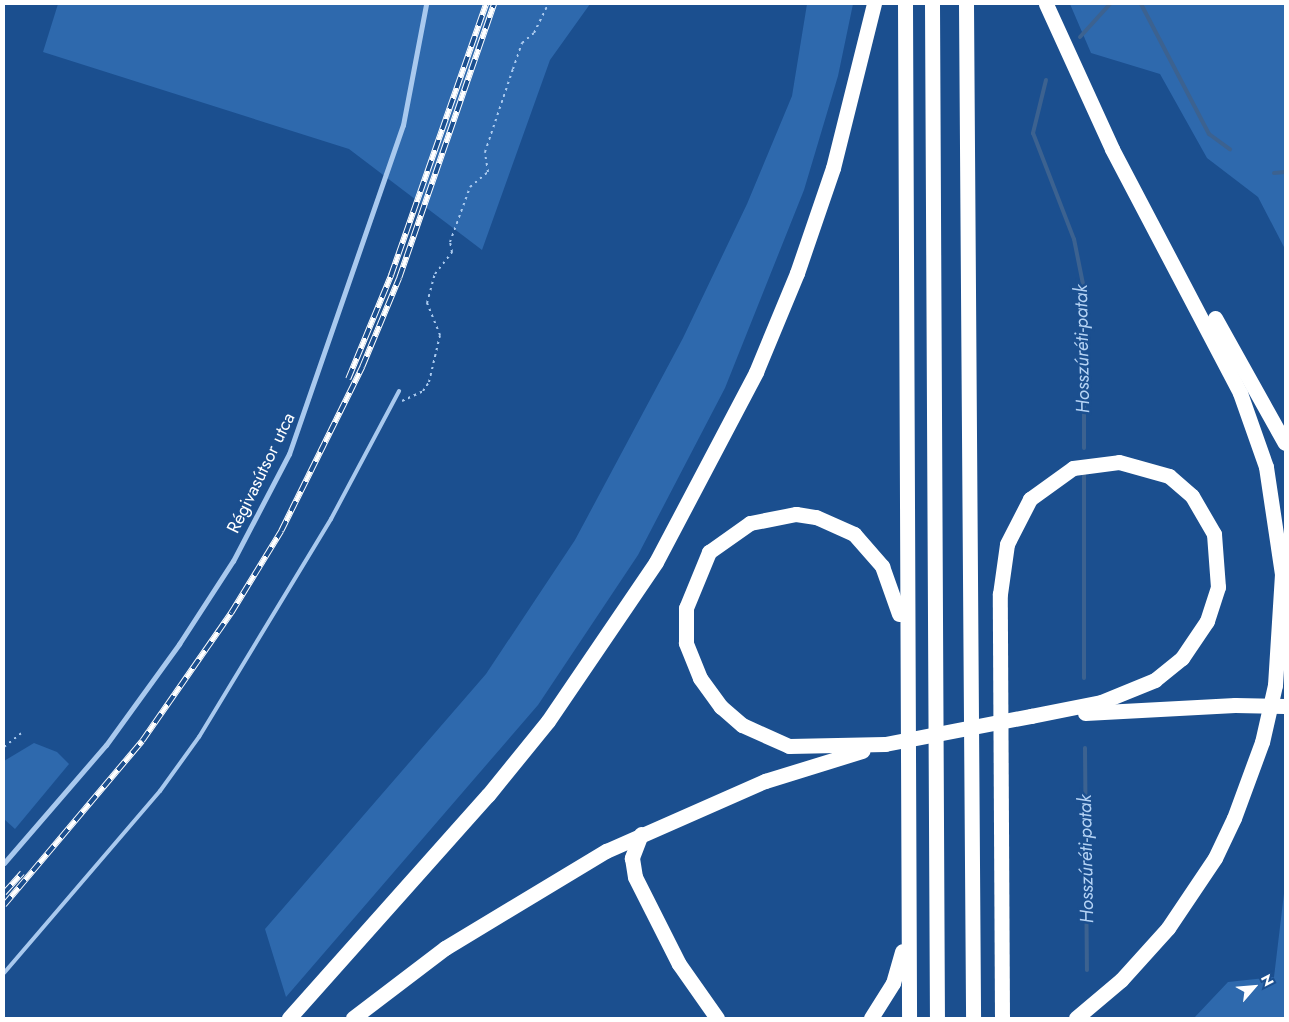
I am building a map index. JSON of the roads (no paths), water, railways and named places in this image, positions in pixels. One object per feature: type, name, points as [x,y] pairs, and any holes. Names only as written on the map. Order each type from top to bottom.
[{"type":"highway","points":[[289,1018],[488,794],[620,618],[700,483],[756,372],[833,168],[874,4]]},
{"type":"highway","points":[[905,4],[905,640],[908,1018]]},
{"type":"highway","points":[[932,4],[937,1018]]},
{"type":"highway","points":[[966,4],[973,1018]]},
{"type":"highway","points":[[1046,4],[1112,149],[1233,376],[1266,468],[1282,574],[1279,657],[1268,719],[1248,787],[1215,858],[1143,957],[1076,1018]]},
{"type":"highway","points":[[1177,268],[1208,306],[1285,443]]},
{"type":"highway","points":[[353,1018],[431,958],[518,900],[640,834],[765,781],[885,744],[1031,716],[1101,702],[1155,680],[1191,648],[1207,621],[1218,587],[1214,534],[1201,508],[1181,486],[1143,466],[1106,461],[1081,465],[1058,476],[1030,499],[1012,529],[1004,559],[1000,594],[1002,1018]]},
{"type":"highway","points":[[885,744],[788,746],[742,725],[721,707],[700,678],[686,643],[686,608],[698,570],[709,552],[729,536],[773,516],[810,516],[837,524],[868,547],[890,582],[905,640]]},
{"type":"highway","points":[[1031,716],[1235,705],[1285,706]]},
{"type":"highway","points":[[640,834],[632,858],[635,877],[679,964],[717,1018]]},
{"type":"highway","points":[[871,1018],[893,983],[901,960],[907,900]]},
{"type":"street","name":"Régivasútsor utca","points":[[4,863],[106,745],[190,628],[233,561],[289,454],[403,124],[426,4]]},
{"type":"lane","points":[[4,973],[160,791],[200,737],[331,519],[399,391]]},
{"type":"waterway","name":"Hosszúréti-patak","points":[[1080,37],[1110,4]]},
{"type":"waterway","name":"Hosszúréti-patak","points":[[1141,4],[1209,134],[1230,149]]},
{"type":"waterway","name":"Hosszúréti-patak","points":[[1046,80],[1033,133],[1074,239],[1084,289],[1084,448]]},
{"type":"waterway","name":"Hosszúréti-patak","points":[[1274,173],[1285,172]]},
{"type":"waterway","name":"Hosszúréti-patak","points":[[1084,472],[1084,678]]},
{"type":"waterway","name":"Hosszúréti-patak","points":[[1085,748],[1087,970]]},
{"type":"railway","points":[[348,379],[391,275],[486,4]]},
{"type":"railway","points":[[4,905],[142,741],[231,613],[281,531],[362,367],[399,278],[494,4]]},
{"type":"railway","points":[[4,893],[22,873]]}]
